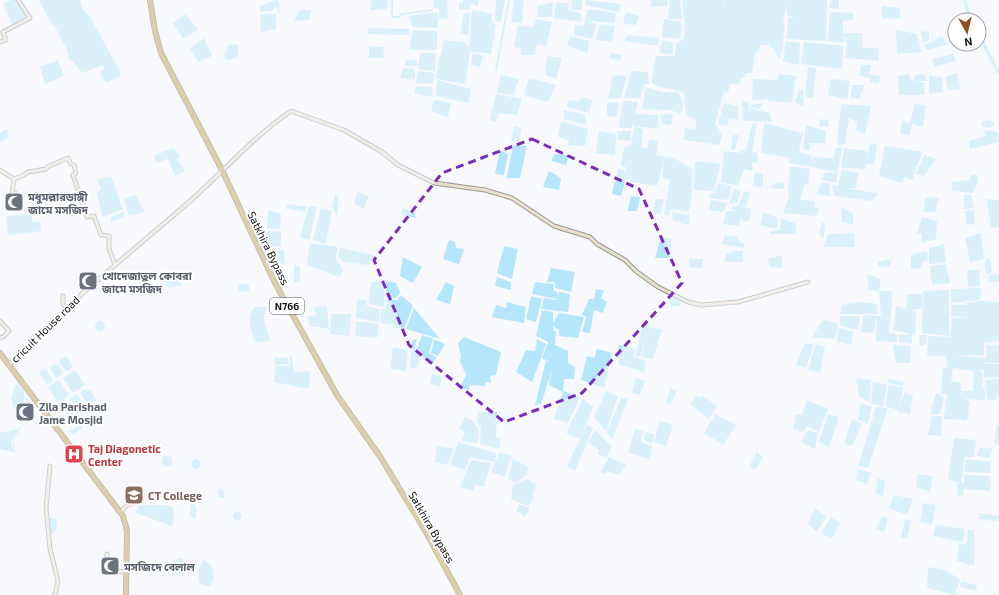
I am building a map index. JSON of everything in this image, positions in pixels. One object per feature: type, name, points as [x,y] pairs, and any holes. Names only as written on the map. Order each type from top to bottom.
[{"type":"highway","name":"Satkhira Bypass","points":[[150,0],[155,31],[161,53],[222,170],[275,283],[337,396],[382,458],[426,532],[460,595]]},
{"type":"highway","points":[[0,353],[121,512],[127,531],[126,595]]},
{"type":"street","points":[[0,42],[6,40],[3,32],[30,18],[18,0]]},
{"type":"street","name":"cricuit House road","points":[[9,365],[82,294],[291,111],[344,130],[382,152],[398,165],[434,183],[485,190],[512,198],[554,226],[590,237],[597,244],[625,260],[637,272],[658,287],[688,302],[701,305],[738,302],[808,282]]},
{"type":"street","points":[[14,179],[28,172],[46,170],[47,167],[68,158],[71,164],[74,165],[76,173],[73,175],[74,183],[87,217],[94,216],[101,236],[109,236],[109,249],[115,265]]},
{"type":"street","points":[[0,170],[14,179]]},
{"type":"street","points":[[14,179],[12,193],[15,192],[15,199]]},
{"type":"street","points":[[63,296],[63,304],[67,308]]},
{"type":"street","points":[[0,321],[10,331],[0,338]]},
{"type":"street","points":[[88,469],[94,464],[105,465],[109,462]]},
{"type":"street","points":[[50,466],[46,508],[50,549],[58,581],[55,595]]},
{"type":"street","points":[[121,512],[126,506],[136,502],[140,489]]},
{"type":"street","points":[[107,554],[105,568],[112,571],[126,572]]},
{"type":"highlighted area","points":[[532,139],[639,189],[682,283],[582,393],[504,422],[409,345],[374,260],[442,173]]},
{"type":"water","points":[[10,0],[17,0],[29,18],[13,26],[3,4]]},
{"type":"water","points":[[39,0],[80,0],[82,8],[90,17],[121,73],[120,76],[106,83],[100,73],[104,68],[103,65],[82,73],[73,61],[69,59],[67,50]]},
{"type":"water","points":[[279,0],[279,15],[277,7],[271,11],[260,12],[260,6]]},
{"type":"water","points":[[371,0],[388,0],[387,9],[370,10]]},
{"type":"water","points":[[434,0],[447,0],[448,18],[439,19],[439,9],[433,7]]},
{"type":"water","points":[[463,0],[479,0],[478,6],[472,4],[470,9],[459,10],[459,3],[463,3]]},
{"type":"water","points":[[496,0],[505,0],[501,22],[495,20]]},
{"type":"water","points":[[514,0],[524,0],[522,23],[511,22]]},
{"type":"water","points":[[572,0],[582,0],[582,10],[571,10]]},
{"type":"water","points":[[586,0],[621,4],[619,12],[585,5]]},
{"type":"water","points":[[651,0],[667,0],[667,6],[651,7]]},
{"type":"water","points":[[670,0],[680,0],[682,19],[668,19]]},
{"type":"water","points":[[683,0],[724,0],[724,8],[725,0],[827,0],[826,41],[787,39],[788,17],[797,18],[786,15],[788,2],[783,20],[785,26],[780,60],[773,48],[770,48],[768,45],[761,45],[759,51],[755,53],[752,73],[746,73],[745,76],[741,78],[739,84],[730,84],[728,93],[724,92],[715,124],[722,137],[718,145],[684,140],[685,128],[694,130],[696,128],[696,120],[686,115],[684,94],[676,90],[654,85],[651,82],[656,56],[675,56],[676,43],[683,40],[685,35]]},
{"type":"water","points":[[831,0],[839,0],[839,9],[829,8]]},
{"type":"water","points":[[553,2],[552,17],[537,17],[538,6]]},
{"type":"water","points":[[556,3],[569,3],[568,10],[581,13],[582,22],[554,18]]},
{"type":"water","points":[[882,6],[899,8],[901,19],[882,18]]},
{"type":"water","points":[[588,9],[616,13],[615,23],[588,21],[596,24],[593,39],[574,35],[575,25],[583,26]]},
{"type":"water","points":[[300,10],[311,10],[309,20],[294,21]]},
{"type":"water","points":[[472,10],[492,14],[492,23],[496,24],[491,54],[469,51],[470,54],[465,84],[436,79],[439,57],[441,55],[444,40],[465,42],[469,50]]},
{"type":"water","points":[[438,12],[438,28],[413,27],[408,16]]},
{"type":"water","points":[[626,12],[639,16],[636,25],[623,24]]},
{"type":"water","points":[[830,12],[853,13],[853,20],[843,21],[843,33],[862,33],[862,48],[878,48],[879,61],[845,58],[847,43],[844,35],[844,43],[828,41]]},
{"type":"water","points":[[464,13],[470,13],[468,35],[460,34]]},
{"type":"water","points":[[185,14],[198,30],[183,38],[172,23]]},
{"type":"water","points":[[260,14],[276,14],[276,29],[261,32]]},
{"type":"water","points":[[536,19],[552,22],[546,46],[537,44],[535,55],[521,55],[521,48],[514,47],[518,26],[534,27]]},
{"type":"water","points":[[664,19],[681,22],[681,39],[662,37]]},
{"type":"water","points":[[600,24],[615,26],[612,42],[596,40]]},
{"type":"water","points":[[368,28],[410,29],[409,35],[367,34]]},
{"type":"water","points":[[413,30],[437,31],[437,50],[409,50]]},
{"type":"water","points":[[896,30],[917,34],[922,52],[897,54]]},
{"type":"water","points":[[929,31],[929,41],[923,43],[920,32]]},
{"type":"water","points":[[627,35],[659,38],[658,46],[624,41]]},
{"type":"water","points":[[570,36],[589,41],[588,53],[567,46]]},
{"type":"water","points":[[942,36],[947,44],[947,45],[926,50],[923,46]]},
{"type":"water","points":[[204,38],[212,56],[198,62],[190,48]]},
{"type":"water","points":[[662,40],[673,42],[673,54],[659,53]]},
{"type":"water","points":[[786,41],[800,43],[799,65],[783,61]]},
{"type":"water","points":[[804,42],[843,46],[842,69],[801,64]]},
{"type":"water","points":[[235,44],[239,46],[237,57],[230,60],[225,59],[224,53],[229,45]]},
{"type":"water","points":[[369,46],[384,47],[383,58],[369,58]]},
{"type":"water","points":[[420,53],[436,53],[435,71],[418,69]]},
{"type":"water","points":[[473,53],[483,56],[480,67],[471,65]]},
{"type":"water","points":[[611,53],[622,55],[620,61],[609,58]]},
{"type":"water","points":[[953,54],[956,61],[934,67],[932,59]]},
{"type":"water","points":[[547,56],[562,58],[556,79],[545,75]]},
{"type":"water","points":[[58,60],[64,76],[45,84],[40,67]]},
{"type":"water","points":[[405,60],[416,60],[418,66],[405,66]]},
{"type":"water","points":[[861,65],[871,65],[869,74],[880,76],[879,83],[870,82],[870,78],[859,76]]},
{"type":"water","points":[[808,67],[816,68],[813,98],[805,97]]},
{"type":"water","points":[[403,68],[415,69],[415,80],[400,78]]},
{"type":"water","points":[[418,71],[435,73],[433,84],[416,83]]},
{"type":"water","points":[[631,71],[648,72],[649,84],[645,84],[640,98],[624,98]]},
{"type":"water","points":[[957,73],[961,89],[948,90],[945,77]]},
{"type":"water","points":[[779,74],[796,76],[792,103],[768,101],[768,99],[752,100],[753,79],[777,80]]},
{"type":"water","points":[[909,74],[911,80],[914,81],[914,75],[925,74],[927,81],[916,81],[924,83],[925,95],[899,95],[898,76]]},
{"type":"water","points":[[501,75],[519,79],[513,95],[497,93]]},
{"type":"water","points":[[613,75],[627,76],[621,98],[608,99]]},
{"type":"water","points":[[929,75],[942,78],[943,92],[929,94]]},
{"type":"water","points":[[529,78],[556,85],[548,102],[524,95]]},
{"type":"water","points":[[831,79],[850,81],[847,99],[828,95]]},
{"type":"water","points":[[437,80],[471,89],[469,103],[436,96]]},
{"type":"water","points":[[852,85],[864,85],[859,99],[850,98]]},
{"type":"water","points":[[416,86],[432,87],[433,97],[414,93]]},
{"type":"water","points":[[646,87],[662,92],[677,92],[683,102],[681,114],[670,110],[642,109]]},
{"type":"water","points":[[799,89],[803,90],[804,107],[795,102]]},
{"type":"water","points":[[496,94],[522,99],[517,115],[500,113],[495,122],[490,120]]},
{"type":"water","points":[[582,97],[592,100],[589,113],[567,107],[568,100],[579,102]]},
{"type":"water","points":[[434,100],[451,103],[448,117],[431,111]]},
{"type":"water","points":[[623,101],[638,102],[635,114],[658,115],[658,129],[636,126],[643,130],[641,147],[648,148],[649,140],[658,141],[656,155],[674,158],[692,169],[692,194],[689,212],[670,209],[670,216],[664,215],[670,180],[662,178],[664,161],[657,186],[630,182],[630,179],[626,179],[621,196],[612,194],[618,169],[626,171],[626,167],[621,166],[624,147],[634,146],[631,146],[635,125],[633,125],[632,128],[619,128]]},
{"type":"water","points":[[742,101],[749,102],[749,105],[763,103],[760,109],[749,106],[749,115],[750,108],[769,113],[772,122],[743,121]]},
{"type":"water","points":[[607,102],[619,103],[617,117],[607,116]]},
{"type":"water","points":[[724,103],[738,106],[738,120],[729,118],[727,126],[718,124]]},
{"type":"water","points":[[841,104],[871,106],[865,134],[856,130],[857,122],[849,118],[845,144],[837,145]]},
{"type":"water","points":[[914,104],[926,105],[923,127],[912,124],[910,135],[900,134],[902,121],[910,123]]},
{"type":"water","points":[[564,110],[585,115],[586,125],[564,119]]},
{"type":"water","points":[[673,114],[671,125],[662,124],[661,115]]},
{"type":"water","points":[[820,119],[828,120],[829,127],[819,126]]},
{"type":"water","points":[[990,120],[994,123],[994,127],[992,125],[991,128],[983,127],[981,121]]},
{"type":"water","points":[[561,121],[588,129],[585,146],[568,145],[569,135],[568,140],[558,137]]},
{"type":"water","points":[[757,123],[752,152],[757,153],[758,163],[752,162],[753,171],[744,169],[738,186],[721,182],[724,151],[740,153],[741,150],[746,151],[752,124]]},
{"type":"water","points":[[764,123],[803,133],[799,152],[796,152],[811,155],[813,164],[813,157],[833,158],[836,148],[842,146],[836,183],[821,180],[824,173],[837,172],[789,163],[790,158],[761,153]]},
{"type":"water","points":[[806,125],[826,131],[825,143],[810,143],[810,151],[803,148]]},
{"type":"water","points":[[514,126],[522,129],[518,142],[511,141]]},
{"type":"water","points":[[7,129],[8,137],[0,142],[0,133]]},
{"type":"water","points":[[984,130],[998,132],[999,142],[970,149],[969,141],[986,136]]},
{"type":"water","points":[[599,131],[616,134],[615,155],[596,153]]},
{"type":"water","points":[[618,131],[631,131],[631,141],[617,140]]},
{"type":"water","points":[[733,135],[739,135],[735,150],[731,149]]},
{"type":"water","points":[[870,143],[877,145],[874,165],[866,163],[866,169],[841,168],[844,148],[867,151],[867,160]]},
{"type":"water","points":[[513,145],[527,146],[520,178],[507,178]]},
{"type":"water","points":[[885,146],[923,152],[914,172],[913,180],[904,177],[902,183],[879,176]]},
{"type":"water","points":[[174,148],[180,156],[177,159],[185,171],[175,176],[168,159],[156,163],[154,155]]},
{"type":"water","points":[[500,150],[508,154],[504,175],[495,174]]},
{"type":"water","points":[[555,154],[569,155],[566,165],[551,161]]},
{"type":"water","points":[[924,155],[936,159],[924,176],[916,174]]},
{"type":"water","points":[[695,161],[720,164],[714,191],[694,190]]},
{"type":"water","points":[[790,166],[810,169],[808,185],[805,184],[800,200],[814,201],[815,208],[820,207],[816,216],[783,213],[789,199],[788,190]]},
{"type":"water","points":[[842,170],[859,173],[856,188],[847,188],[879,194],[871,201],[834,196],[832,185],[838,186]]},
{"type":"water","points":[[549,171],[561,178],[559,190],[543,187]]},
{"type":"water","points":[[755,172],[763,174],[763,187],[753,186]]},
{"type":"water","points":[[971,175],[978,175],[978,181],[973,193],[952,191],[952,182],[970,180]]},
{"type":"water","points":[[111,176],[123,209],[102,217],[97,192],[101,190],[97,179]]},
{"type":"water","points":[[784,182],[784,189],[768,188],[776,183]]},
{"type":"water","points":[[718,183],[732,186],[728,200],[709,198],[709,194],[714,193]]},
{"type":"water","points":[[821,183],[829,183],[831,196],[817,194]]},
{"type":"water","points":[[734,189],[741,191],[737,203],[729,204]]},
{"type":"water","points":[[744,191],[750,192],[747,205],[740,206],[751,209],[749,221],[742,221],[741,214],[739,226],[723,224],[726,211],[737,211],[731,210],[733,205],[738,206]]},
{"type":"water","points":[[357,192],[369,196],[364,209],[354,203]]},
{"type":"water","points":[[335,194],[339,196],[337,216],[332,208]]},
{"type":"water","points":[[135,195],[145,212],[129,216],[124,199]]},
{"type":"water","points":[[964,195],[971,195],[974,208],[964,209]]},
{"type":"water","points":[[631,196],[640,197],[637,211],[628,211]]},
{"type":"water","points":[[925,197],[939,198],[935,212],[924,212]]},
{"type":"water","points":[[656,199],[664,199],[661,214],[653,212]]},
{"type":"water","points":[[987,199],[999,200],[999,227],[991,228]]},
{"type":"water","points":[[711,200],[728,203],[723,212],[709,210]]},
{"type":"water","points":[[288,204],[307,207],[305,212],[286,208]]},
{"type":"water","points":[[44,206],[45,212],[33,214],[32,207]]},
{"type":"water","points":[[309,206],[317,207],[309,240],[300,237]]},
{"type":"water","points":[[841,207],[853,213],[853,224],[842,222]]},
{"type":"water","points":[[321,208],[332,211],[326,244],[313,240]]},
{"type":"water","points":[[403,208],[415,213],[416,218],[402,215],[401,212]]},
{"type":"water","points":[[268,210],[281,214],[280,229],[267,228]]},
{"type":"water","points":[[974,210],[975,224],[967,225],[965,211]]},
{"type":"water","points":[[123,212],[124,217],[111,222],[111,217]]},
{"type":"water","points":[[672,212],[690,215],[689,225],[673,221]]},
{"type":"water","points":[[764,212],[778,218],[777,229],[760,225]]},
{"type":"water","points":[[31,214],[33,222],[41,222],[41,231],[8,235],[6,216]]},
{"type":"water","points":[[922,217],[937,221],[936,239],[921,243],[922,234],[917,234]]},
{"type":"water","points":[[781,218],[796,224],[796,234],[770,234],[771,231],[780,230]]},
{"type":"water","points":[[822,222],[825,224],[824,237],[822,238],[819,234]]},
{"type":"water","points":[[255,230],[281,232],[281,247],[263,245]]},
{"type":"water","points":[[854,233],[855,247],[823,247],[828,234]]},
{"type":"water","points":[[981,233],[984,259],[970,262],[965,238]]},
{"type":"water","points":[[725,235],[738,237],[738,241],[745,244],[744,248],[722,244]]},
{"type":"water","points":[[661,237],[672,239],[669,258],[655,258]]},
{"type":"water","points":[[449,240],[455,242],[456,248],[464,249],[459,264],[443,259]]},
{"type":"water","points":[[310,243],[338,247],[336,258],[343,269],[340,277],[307,265]]},
{"type":"water","points":[[944,244],[946,262],[929,264],[929,248]]},
{"type":"water","points":[[504,246],[518,249],[512,279],[497,273]]},
{"type":"water","points":[[340,248],[374,255],[369,265],[343,262],[338,256]]},
{"type":"water","points":[[278,250],[284,250],[285,264],[280,263]]},
{"type":"water","points":[[732,251],[743,251],[743,262],[725,262],[726,253],[731,254]]},
{"type":"water","points":[[927,251],[928,260],[922,262],[921,268],[911,269],[911,255]]},
{"type":"water","points":[[782,256],[782,268],[770,267],[768,258]]},
{"type":"water","points":[[403,257],[422,267],[413,283],[400,276]]},
{"type":"water","points":[[989,257],[992,272],[986,275],[985,261]]},
{"type":"water","points":[[689,258],[703,259],[702,269],[689,267]]},
{"type":"water","points":[[892,259],[890,267],[878,266],[878,262]]},
{"type":"water","points":[[946,264],[950,283],[932,285],[930,266]]},
{"type":"water","points":[[294,265],[300,267],[300,282],[294,282]]},
{"type":"water","points":[[274,266],[281,267],[281,273],[287,274],[289,282],[280,281]]},
{"type":"water","points":[[551,268],[575,272],[571,292],[555,288],[555,282],[547,282]]},
{"type":"water","points":[[967,270],[979,270],[980,286],[968,287]]},
{"type":"water","points":[[167,273],[170,280],[181,278],[182,285],[169,288],[166,286],[163,274]]},
{"type":"water","points":[[867,274],[881,279],[879,291],[869,290]]},
{"type":"water","points":[[999,274],[999,282],[989,282],[989,275]]},
{"type":"water","points":[[497,277],[511,282],[511,290],[495,286]]},
{"type":"water","points":[[381,281],[385,283],[384,307],[369,304],[371,282]]},
{"type":"water","points":[[386,281],[396,283],[400,293],[396,298],[386,298]]},
{"type":"water","points":[[446,282],[454,286],[450,304],[436,300]]},
{"type":"water","points":[[535,282],[554,284],[553,290],[558,293],[557,298],[559,292],[570,294],[568,312],[541,309],[544,298],[557,299],[532,294]]},
{"type":"water","points":[[238,284],[249,284],[249,291],[239,292]]},
{"type":"water","points":[[982,288],[979,300],[951,303],[951,289]]},
{"type":"water","points":[[596,289],[604,290],[601,298],[607,302],[603,313],[594,310],[590,333],[582,332],[586,317],[582,315],[589,299],[594,299]]},
{"type":"water","points":[[949,290],[949,336],[922,333],[923,291]]},
{"type":"water","points":[[879,291],[893,291],[889,333],[897,334],[897,342],[876,341],[877,318],[874,333],[860,332],[864,315],[881,316]]},
{"type":"water","points":[[907,294],[922,294],[922,309],[910,310],[916,312],[915,335],[912,334],[912,344],[899,342],[899,335],[911,334],[893,330],[896,306],[906,309]]},
{"type":"water","points":[[401,295],[413,306],[404,329],[393,328],[394,325],[380,323],[382,309],[385,309],[387,299],[397,300]]},
{"type":"water","points":[[531,296],[542,299],[536,322],[526,319]]},
{"type":"water","points":[[671,296],[680,300],[680,306],[671,306]]},
{"type":"water","points":[[357,299],[367,300],[367,306],[380,310],[379,322],[356,318]]},
{"type":"water","points":[[981,301],[999,302],[999,341],[984,343],[984,355],[955,356],[986,358],[987,345],[999,346],[999,363],[987,363],[986,360],[985,364],[999,364],[999,377],[984,378],[984,370],[977,371],[983,373],[982,387],[985,388],[985,400],[964,399],[970,402],[967,420],[943,419],[948,394],[941,394],[943,368],[947,368],[946,356],[927,356],[928,336],[950,337],[952,318],[968,318],[951,316],[952,305],[966,305],[966,303]],"holes":[[[953,368],[974,371],[973,391],[961,391],[961,383],[951,381]]]},
{"type":"water","points":[[507,302],[526,307],[524,323],[492,317],[496,305],[506,308]]},
{"type":"water","points":[[862,302],[877,304],[878,314],[841,314],[841,305]]},
{"type":"water","points":[[327,306],[329,329],[310,326],[307,316],[316,315],[314,307]]},
{"type":"water","points":[[255,307],[267,307],[264,318],[270,341],[255,342],[250,324],[250,315]]},
{"type":"water","points":[[414,308],[440,339],[406,329]]},
{"type":"water","points":[[542,310],[553,312],[553,323],[559,313],[584,317],[578,338],[559,336],[559,330],[553,326],[553,330],[556,332],[555,345],[568,351],[568,363],[575,367],[574,379],[564,379],[563,391],[580,397],[568,423],[554,419],[563,392],[549,385],[552,370],[541,404],[535,405],[546,361],[550,362],[542,358],[548,342],[536,336]]},
{"type":"water","points":[[331,314],[351,314],[349,336],[330,334]]},
{"type":"water","points":[[840,316],[860,316],[858,330],[840,326]]},
{"type":"water","points":[[823,320],[838,323],[835,339],[812,337]]},
{"type":"water","points":[[98,321],[102,321],[104,322],[104,330],[98,331],[95,328],[95,324]]},
{"type":"water","points":[[356,321],[379,324],[377,338],[355,336]]},
{"type":"water","points":[[643,322],[649,324],[649,328],[662,329],[653,359],[641,357],[648,329],[640,357],[636,356]]},
{"type":"water","points":[[838,328],[853,331],[851,345],[837,342]]},
{"type":"water","points":[[422,335],[433,338],[429,353],[437,357],[433,363],[423,360],[423,353],[417,349]]},
{"type":"water","points":[[919,335],[926,335],[926,345],[920,346]]},
{"type":"water","points":[[464,337],[501,352],[496,375],[490,376],[491,383],[486,382],[484,386],[470,385],[469,390],[460,388],[466,375],[460,361],[461,357],[458,343]]},
{"type":"water","points":[[417,338],[414,350],[421,355],[416,369],[410,367],[412,341]]},
{"type":"water","points":[[434,339],[445,344],[438,356],[431,353]]},
{"type":"water","points":[[537,339],[546,344],[532,382],[516,372],[526,350],[535,351]]},
{"type":"water","points":[[805,343],[814,345],[806,368],[796,365]]},
{"type":"water","points":[[816,344],[825,347],[820,373],[808,370]]},
{"type":"water","points":[[619,345],[635,349],[634,357],[646,361],[644,372],[619,365],[617,356]]},
{"type":"water","points":[[893,345],[911,346],[910,363],[896,363]]},
{"type":"water","points":[[393,347],[408,350],[406,371],[390,369]]},
{"type":"water","points":[[597,349],[612,353],[604,388],[581,380],[587,356],[594,358]]},
{"type":"water","points":[[66,356],[73,367],[66,372],[59,361]]},
{"type":"water","points":[[275,357],[288,358],[289,364],[275,365]]},
{"type":"water","points":[[290,357],[292,357],[294,372],[310,371],[309,389],[274,382],[275,366],[290,366]]},
{"type":"water","points":[[58,364],[63,374],[56,378],[50,367]]},
{"type":"water","points":[[46,369],[53,381],[47,385],[39,372]]},
{"type":"water","points":[[75,370],[85,385],[73,393],[63,378]]},
{"type":"water","points":[[432,374],[442,376],[440,387],[430,384]]},
{"type":"water","points":[[635,378],[645,381],[640,395],[632,393]]},
{"type":"water","points":[[856,378],[871,380],[869,402],[859,396]]},
{"type":"water","points":[[888,379],[904,382],[903,386],[888,383]]},
{"type":"water","points":[[999,379],[999,400],[998,392],[995,401],[987,399],[985,380]]},
{"type":"water","points":[[59,380],[69,395],[58,403],[48,387]]},
{"type":"water","points":[[873,382],[887,385],[883,407],[871,403]]},
{"type":"water","points":[[20,385],[24,391],[24,406],[14,408],[11,399],[15,386]]},
{"type":"water","points":[[889,385],[903,388],[899,407],[905,392],[913,396],[910,414],[898,412],[898,410],[885,406]]},
{"type":"water","points":[[670,388],[677,391],[670,405],[666,403]]},
{"type":"water","points":[[85,389],[91,391],[97,401],[88,405],[80,393]]},
{"type":"water","points":[[606,391],[618,396],[606,431],[594,417]]},
{"type":"water","points":[[936,393],[944,397],[941,414],[930,414]]},
{"type":"water","points":[[77,394],[85,406],[78,411],[70,399]]},
{"type":"water","points":[[702,395],[717,406],[709,419],[690,404],[696,396],[700,398]]},
{"type":"water","points":[[621,398],[628,399],[612,440],[607,433]]},
{"type":"water","points":[[583,399],[593,407],[580,439],[566,433]]},
{"type":"water","points":[[807,400],[828,409],[819,432],[807,426],[804,432],[793,429],[796,414],[802,415]]},
{"type":"water","points":[[67,401],[75,412],[68,417],[60,406]]},
{"type":"water","points":[[861,403],[872,407],[868,424],[858,420]]},
{"type":"water","points":[[876,407],[888,408],[868,468],[858,466]]},
{"type":"water","points":[[98,410],[102,414],[93,419],[90,416]]},
{"type":"water","points":[[478,412],[497,412],[496,438],[500,437],[500,449],[480,444],[481,427],[477,422]]},
{"type":"water","points":[[715,414],[736,425],[723,445],[704,433]]},
{"type":"water","points":[[828,414],[839,417],[829,447],[819,442]]},
{"type":"water","points":[[932,416],[942,416],[941,436],[928,435]]},
{"type":"water","points":[[465,417],[474,421],[475,426],[479,428],[477,443],[462,441],[465,432],[459,429]]},
{"type":"water","points":[[852,419],[862,424],[852,446],[844,444]]},
{"type":"water","points":[[660,421],[673,425],[666,446],[654,442]]},
{"type":"water","points":[[79,424],[82,428],[72,435],[70,431]]},
{"type":"water","points":[[587,425],[593,428],[575,471],[567,466]]},
{"type":"water","points":[[997,425],[999,425],[999,446],[994,445]]},
{"type":"water","points":[[17,429],[18,432],[11,441],[14,452],[0,449],[0,433]]},
{"type":"water","points":[[635,429],[643,431],[641,442],[652,446],[650,460],[628,452]]},
{"type":"water","points":[[595,430],[612,447],[606,458],[598,454],[599,450],[588,443]]},
{"type":"water","points":[[808,430],[818,433],[815,449],[801,442]]},
{"type":"water","points":[[646,432],[654,434],[653,443],[644,440]]},
{"type":"water","points":[[954,438],[976,440],[974,457],[965,457],[961,482],[964,483],[964,475],[990,476],[990,491],[964,489],[963,496],[957,495],[958,482],[948,480]]},
{"type":"water","points":[[458,442],[496,453],[495,462],[470,457],[465,470],[450,465]]},
{"type":"water","points":[[437,446],[454,449],[447,465],[435,462]]},
{"type":"water","points":[[980,448],[993,448],[990,458],[977,456]]},
{"type":"water","points":[[757,452],[763,457],[755,470],[749,466]]},
{"type":"water","points":[[499,453],[511,455],[505,477],[491,472]]},
{"type":"water","points":[[165,456],[169,456],[171,457],[171,465],[165,466],[162,463],[162,459]]},
{"type":"water","points":[[609,457],[626,465],[619,475],[607,471],[606,474],[600,472]]},
{"type":"water","points":[[196,459],[201,464],[196,469],[191,464]]},
{"type":"water","points":[[513,459],[529,467],[526,475],[516,483],[508,478]]},
{"type":"water","points":[[966,459],[991,462],[990,473],[964,472]]},
{"type":"water","points":[[471,460],[491,463],[484,487],[476,485],[473,491],[460,487]]},
{"type":"water","points":[[858,469],[871,473],[867,484],[855,480]]},
{"type":"water","points":[[918,474],[933,476],[930,492],[916,487]]},
{"type":"water","points":[[878,478],[885,481],[883,496],[875,493]]},
{"type":"water","points":[[527,479],[536,484],[533,495],[534,498],[528,506],[511,499],[513,485]]},
{"type":"water","points":[[220,488],[224,491],[225,499],[218,497],[218,490]]},
{"type":"water","points":[[894,495],[913,499],[907,515],[889,508]]},
{"type":"water","points":[[923,503],[936,505],[932,525],[920,522]]},
{"type":"water","points":[[194,504],[197,509],[195,519],[190,516],[191,505]]},
{"type":"water","points":[[519,504],[530,508],[525,517],[516,511]]},
{"type":"water","points":[[164,505],[173,507],[174,517],[172,526],[136,513],[138,506]]},
{"type":"water","points":[[815,508],[826,517],[817,532],[808,524]]},
{"type":"water","points":[[235,512],[239,512],[241,516],[239,520],[235,520],[233,518],[233,514]]},
{"type":"water","points":[[979,513],[999,516],[999,522],[979,519]]},
{"type":"water","points":[[882,516],[888,519],[884,532],[876,529]]},
{"type":"water","points":[[831,517],[840,523],[832,539],[821,533]]},
{"type":"water","points":[[48,518],[57,519],[56,530],[53,534],[49,532]]},
{"type":"water","points":[[905,519],[911,520],[907,539],[901,538]]},
{"type":"water","points":[[936,525],[965,529],[963,542],[933,536]]},
{"type":"water","points":[[968,530],[974,530],[974,566],[957,561],[959,543],[966,545]]},
{"type":"water","points":[[178,558],[183,559],[185,562],[180,576],[175,573],[173,568],[174,563]]},
{"type":"water","points":[[204,560],[208,562],[212,568],[214,576],[210,587],[200,584],[199,581],[199,568]]},
{"type":"water","points":[[928,567],[945,570],[960,579],[955,595],[927,588]]},
{"type":"water","points":[[961,581],[976,585],[977,591],[960,587]]},
{"type":"waterway","points":[[392,0],[392,17],[400,17],[401,14],[432,10]]},
{"type":"waterway","points":[[496,70],[509,0]]},
{"type":"waterway","points":[[965,0],[968,12]]},
{"type":"waterway","points":[[987,51],[999,73]]},
{"type":"waterway","points":[[17,381],[18,384],[20,384]]},
{"type":"waterway","points":[[15,453],[13,441],[19,434],[19,428],[25,424],[30,417],[27,393]]},
{"type":"place","name":"মধুমল্লারডাঙ্গী জামে মসজিদ","points":[[14,202]]},
{"type":"place","name":"খোদেজাতুল কোবরা জামে মসজিদ","points":[[88,281]]},
{"type":"place","name":"Zila Parishad Jame Mosjid","points":[[25,412]]},
{"type":"place","name":"Taj Diagonetic Center","points":[[74,454]]},
{"type":"place","name":"CT College","points":[[134,495]]},
{"type":"place","name":"মসজিদে বেলাল","points":[[110,566]]}]
